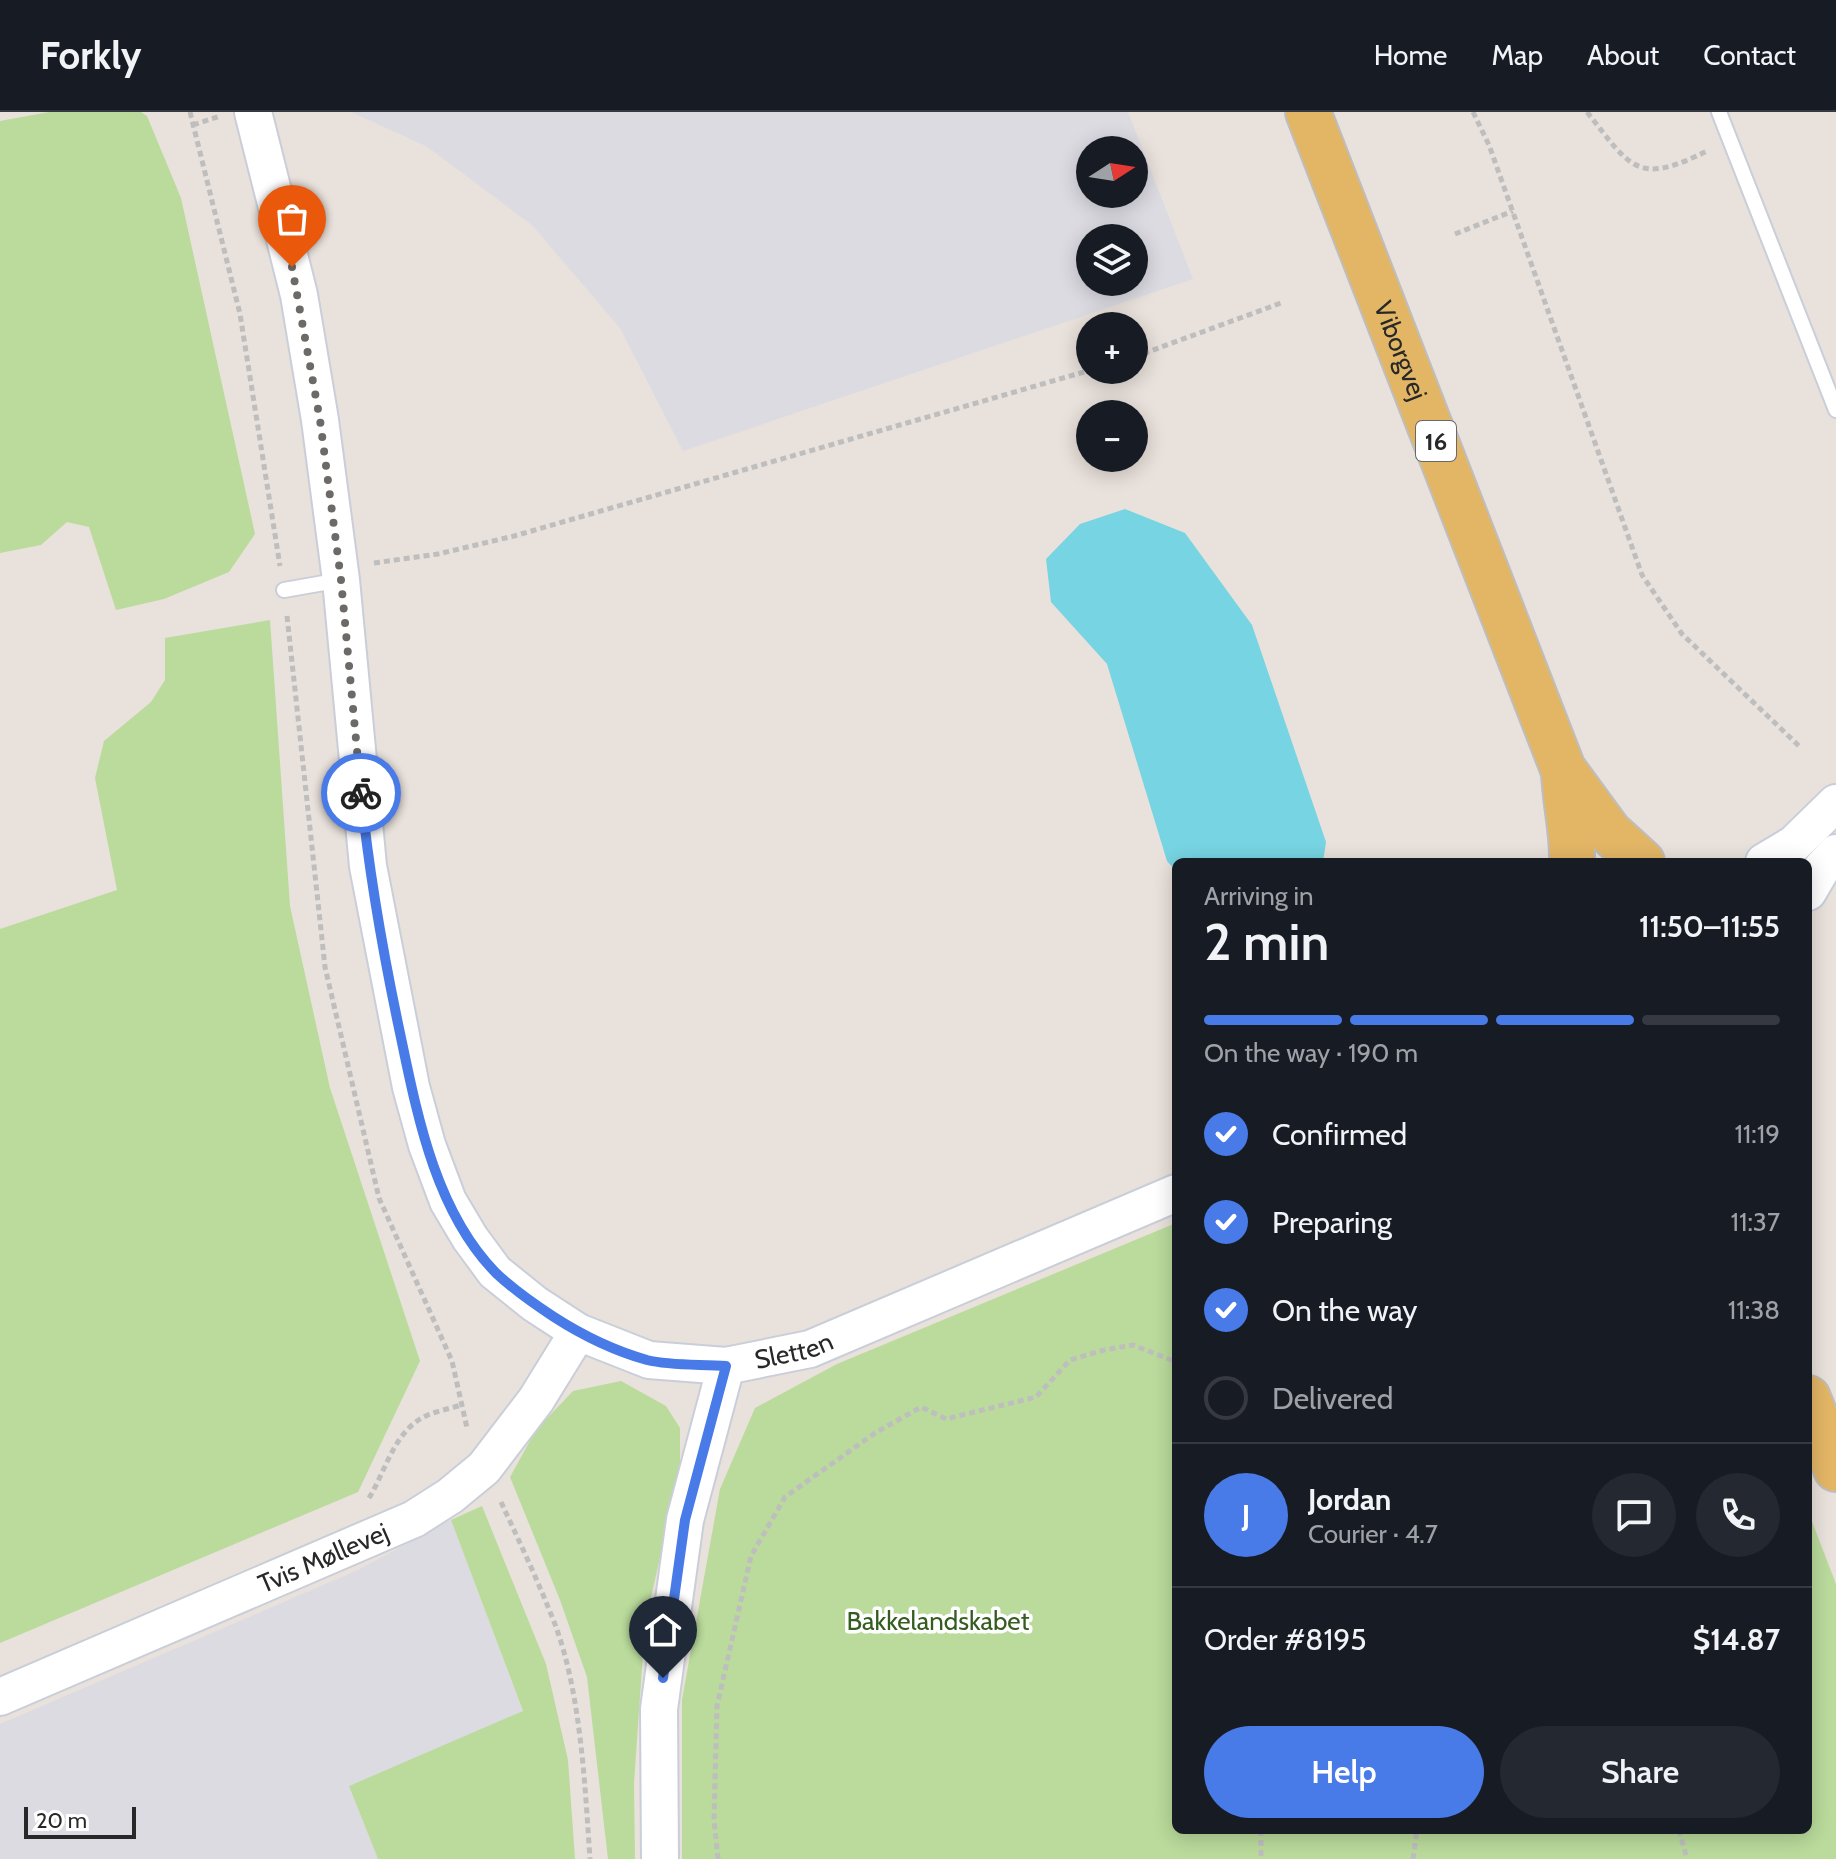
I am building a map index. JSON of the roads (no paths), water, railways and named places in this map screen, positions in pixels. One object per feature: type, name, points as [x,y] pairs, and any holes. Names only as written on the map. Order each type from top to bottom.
[{"type":"main road","name":"Viborgvej","points":[[1308,112],[1563,769],[1609,832],[1638,858]]},
{"type":"main road","name":"Viborgvej","points":[[1563,769],[1572,858]]},
{"type":"main road","points":[[1812,1408],[1836,1469]]},
{"type":"street","name":"Sletten","points":[[253,112],[299,295],[320,420],[340,574],[368,866],[411,1087],[427,1145],[448,1201],[495,1272],[535,1304],[578,1332],[649,1360],[726,1366],[810,1349],[1172,1195]]},
{"type":"street","points":[[1771,858],[1794,844],[1836,803]]},
{"type":"street","points":[[1812,885],[1836,853]]},
{"type":"street","name":"Tvis Møllevej","points":[[0,1697],[414,1519],[438,1504],[484,1468],[536,1400],[578,1332]]},
{"type":"street","points":[[660,1859],[659,1709],[685,1520],[726,1366]]},
{"type":"lane","points":[[1719,112],[1836,410]]},
{"type":"lane","points":[[284,590],[340,574]]},
{"type":"water","points":[[1125,509],[1185,533],[1252,625],[1326,842],[1324,858],[1172,858],[1172,867],[1167,861],[1107,664],[1051,602],[1046,559],[1080,524]]},
{"type":"park label","name":"Bakkelandskabet","points":[[938,1621]]}]
